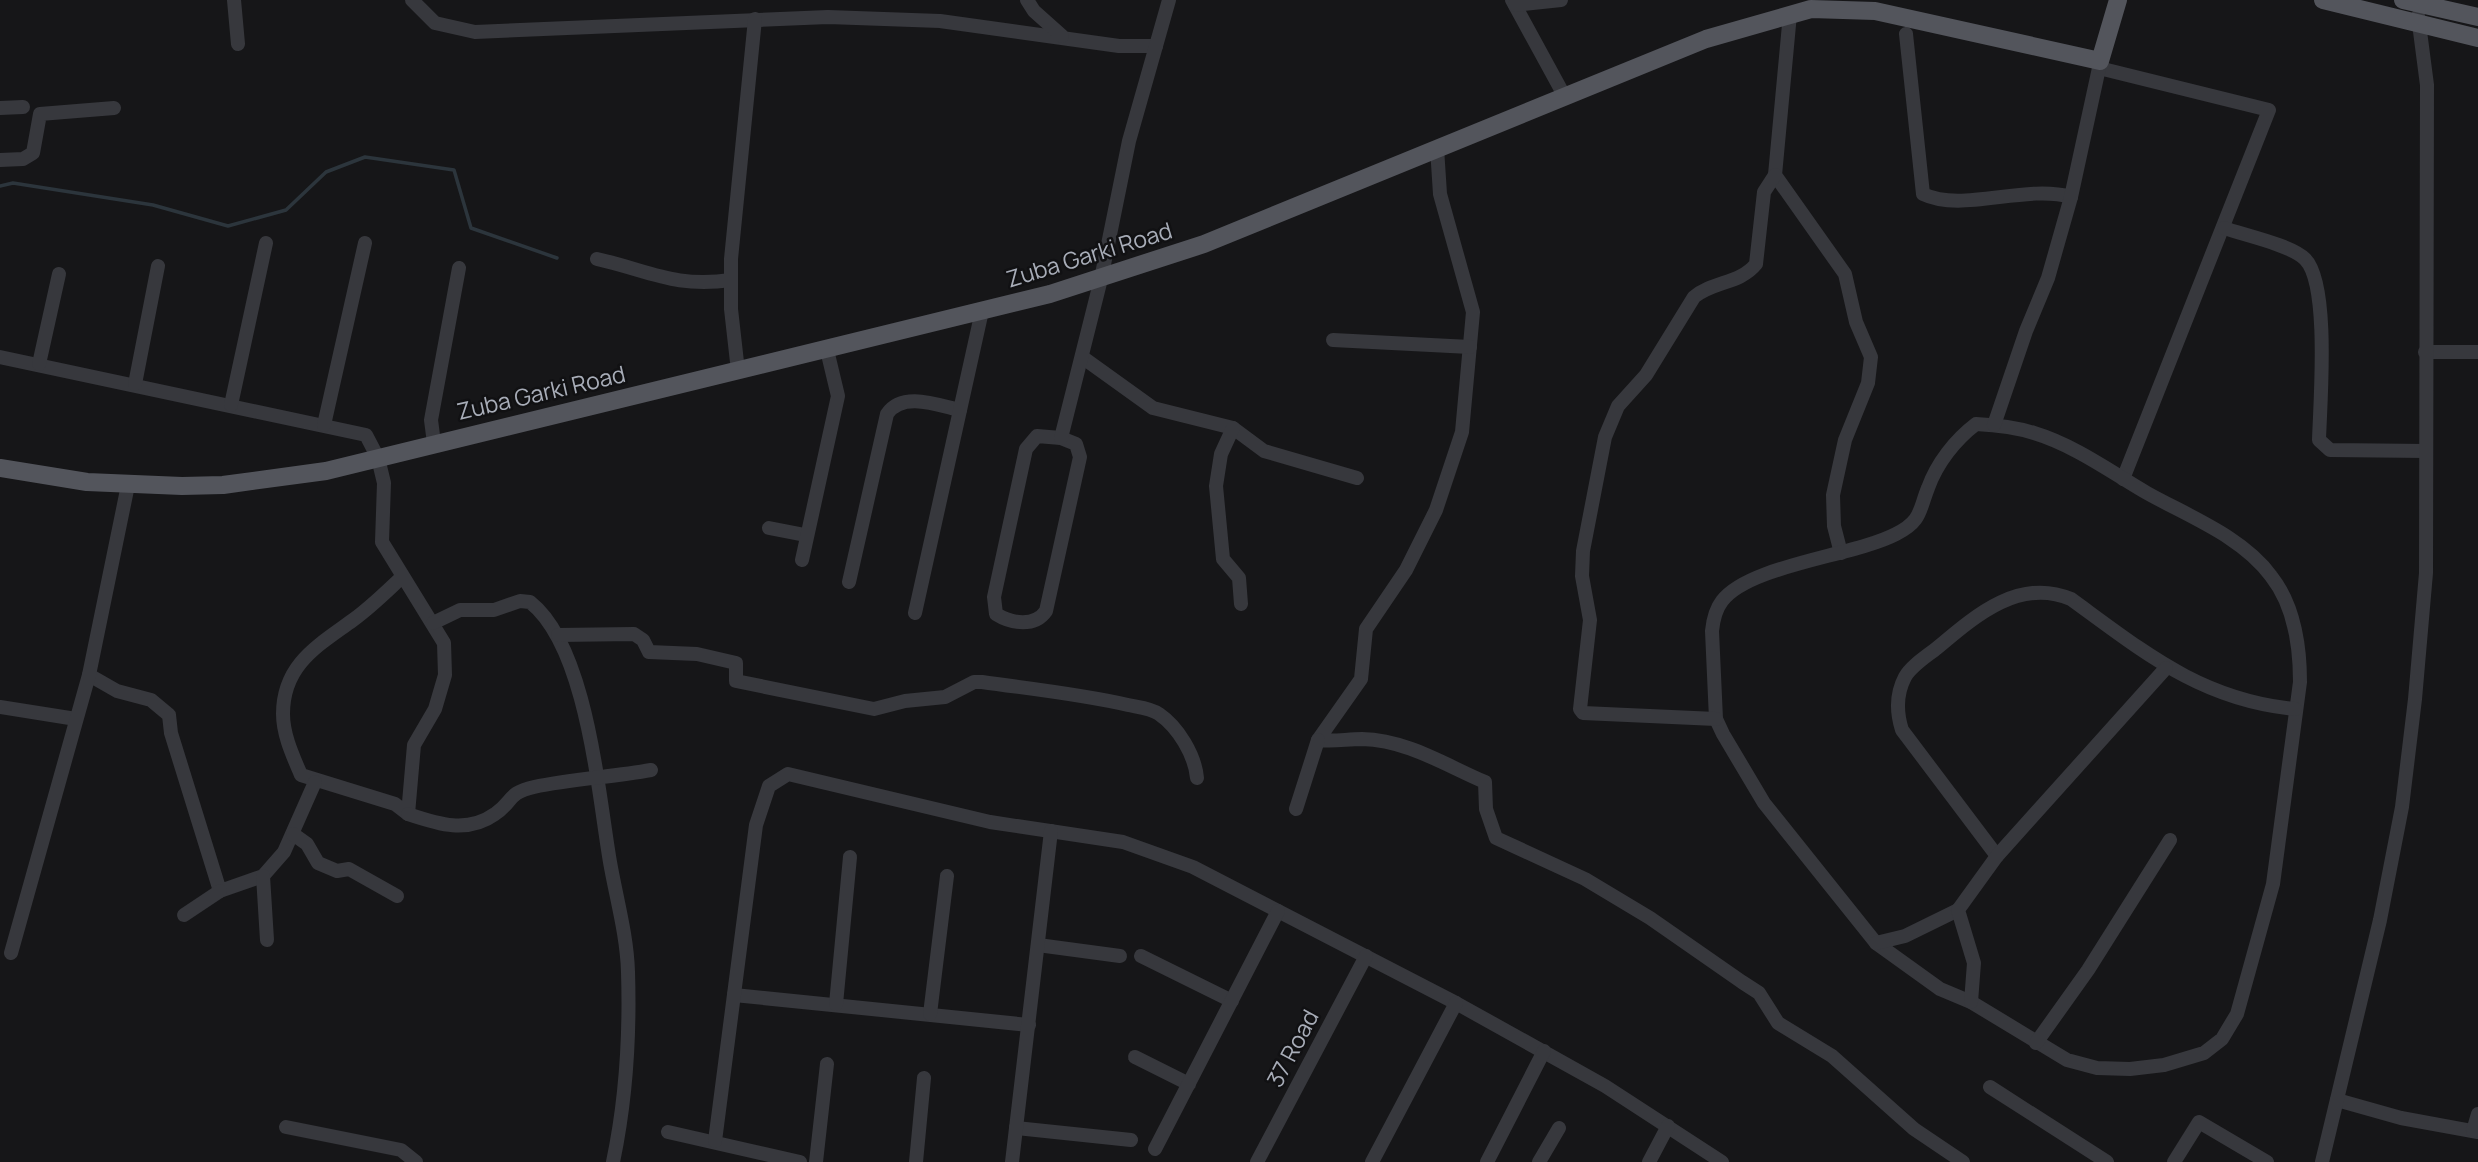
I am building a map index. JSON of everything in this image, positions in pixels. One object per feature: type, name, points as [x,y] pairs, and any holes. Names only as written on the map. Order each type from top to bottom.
[{"type":"main road","points":[[2100,65],[2118,0]]},
{"type":"main road","points":[[2323,0],[2478,38]]},
{"type":"main road","points":[[2412,1],[2478,17]]},
{"type":"main road","name":"Zuba Garki Road","points":[[0,468],[128,485],[235,483],[326,471],[982,311],[1101,279],[1204,244],[1706,39],[1811,9],[1875,11],[2100,65]]},
{"type":"street","points":[[234,0],[238,44]]},
{"type":"street","points":[[412,0],[435,23],[475,32],[633,28],[755,19],[828,17],[940,21],[1119,46],[1156,46]]},
{"type":"street","points":[[1027,0],[1034,11],[1063,37]]},
{"type":"street","points":[[1061,438],[1101,279],[1129,141],[1169,0]]},
{"type":"street","points":[[1561,0],[1514,3],[1565,97]]},
{"type":"street","points":[[2322,1162],[2380,920],[2402,807],[2426,573],[2427,85],[2412,1]]},
{"type":"street","points":[[1716,719],[1583,713],[1580,709],[1590,620],[1582,576],[1583,551],[1605,437],[1618,406],[1646,375],[1694,297],[1703,289],[1736,279],[1749,272],[1756,264],[1764,192],[1775,175],[1790,14]]},
{"type":"street","points":[[738,370],[732,321],[731,280],[755,19]]},
{"type":"street","points":[[1906,34],[1923,194],[1942,200],[2043,191],[2070,197]]},
{"type":"street","points":[[1994,425],[2026,331],[2048,278],[2070,197],[2100,65],[2269,110],[2123,479]]},
{"type":"street","points":[[0,108],[23,107]]},
{"type":"street","points":[[0,160],[23,159],[33,153],[40,114],[114,108]]},
{"type":"street","points":[[1296,809],[1318,740],[1360,679],[1366,629],[1406,570],[1436,510],[1462,432],[1473,312],[1440,194],[1437,149]]},
{"type":"street","points":[[1775,175],[1845,274],[1856,322],[1871,357],[1868,383],[1845,440],[1833,495],[1835,526],[1841,553]]},
{"type":"street","points":[[2224,228],[2295,253],[2310,267],[2315,280],[2322,332],[2319,440],[2330,450],[2426,451]]},
{"type":"street","points":[[231,405],[266,243]]},
{"type":"street","points":[[324,425],[365,243]]},
{"type":"street","points":[[597,259],[688,284],[731,280]]},
{"type":"street","points":[[135,384],[158,266]]},
{"type":"street","points":[[434,443],[431,420],[459,268]]},
{"type":"street","points":[[39,364],[59,275]]},
{"type":"street","points":[[915,613],[982,311]]},
{"type":"street","points":[[1333,340],[1470,347]]},
{"type":"street","points":[[802,560],[805,536],[838,396],[827,350]]},
{"type":"street","points":[[2425,352],[2478,352]]},
{"type":"street","points":[[1082,356],[1153,408],[1233,428],[1264,451],[1357,478]]},
{"type":"street","points":[[0,357],[366,435],[378,458],[386,499],[382,542],[444,643],[445,675],[435,709],[414,745],[408,814]]},
{"type":"street","points":[[849,582],[887,414],[892,406],[902,402],[920,401],[960,410]]},
{"type":"street","points":[[1976,424],[2033,433],[2064,445],[2249,553],[2272,576],[2286,601],[2298,645],[2300,682],[2294,709],[2273,884],[2244,994],[2222,1039],[2204,1053],[2164,1065],[2130,1069],[2097,1068],[2067,1060],[1971,1002],[1940,989],[1876,943],[1764,803],[1716,719],[1712,631],[1714,618],[1723,600],[1766,575],[1841,553],[1895,535],[1909,527],[1925,507],[1927,489],[1960,436],[1976,424]]},
{"type":"street","points":[[1233,428],[1221,454],[1216,486],[1223,559],[1239,578],[1241,604]]},
{"type":"street","points":[[1037,436],[1061,438],[1076,444],[1080,457],[1046,611],[1034,623],[1001,617],[994,607],[994,597],[1026,449],[1037,436]]},
{"type":"street","points":[[11,953],[89,675],[128,485]]},
{"type":"street","points":[[769,528],[805,536]]},
{"type":"street","points":[[402,577],[377,601],[307,652],[289,684],[282,713],[286,737],[301,775],[315,782],[341,785],[395,804],[408,814],[444,826],[472,826],[495,814],[511,795],[532,788],[651,770]]},
{"type":"street","points":[[1997,856],[1902,730],[1898,716],[1898,696],[1906,674],[1970,620],[1999,602],[2036,592],[2054,592],[2071,599],[2166,668],[2257,705],[2294,709]]},
{"type":"street","points":[[433,623],[460,610],[494,610],[520,601],[530,602],[558,635],[589,727],[628,969],[625,1089],[612,1162]]},
{"type":"street","points":[[558,635],[634,635],[643,640],[649,652],[697,654],[736,663],[736,681],[874,709],[905,701],[945,697],[974,682],[1098,698],[1156,712],[1169,723],[1184,743],[1196,765],[1197,778]]},
{"type":"street","points":[[1876,943],[1905,936],[1958,910],[1997,856],[2166,668]]},
{"type":"street","points":[[89,675],[117,691],[151,701],[169,715],[170,733],[219,891]]},
{"type":"street","points":[[0,707],[76,719]]},
{"type":"street","points":[[1318,740],[1339,743],[1362,739],[1412,749],[1432,755],[1450,767],[1485,782],[1486,809],[1496,838],[1585,879],[1650,918],[1759,993],[1778,1023],[1832,1056],[1914,1129],[1963,1162]]},
{"type":"street","points":[[715,1142],[757,825],[769,786],[780,777],[799,775],[990,822],[1123,842],[1193,867],[1544,1051],[1605,1086],[1722,1162]]},
{"type":"street","points":[[184,915],[219,891],[262,876],[284,852],[315,782]]},
{"type":"street","points":[[1012,1162],[1051,831]]},
{"type":"street","points":[[293,834],[307,844],[318,863],[337,871],[349,869],[397,896]]},
{"type":"street","points":[[2036,1043],[2088,970],[2170,840]]},
{"type":"street","points":[[836,1004],[850,858]]},
{"type":"street","points":[[262,876],[267,940]]},
{"type":"street","points":[[930,1014],[947,876]]},
{"type":"street","points":[[1958,910],[1974,963],[1971,1002]]},
{"type":"street","points":[[1155,1149],[1278,911]]},
{"type":"street","points":[[1038,945],[1120,956]]},
{"type":"street","points":[[1141,956],[1232,1001]]},
{"type":"street","name":"37 Road","points":[[1257,1162],[1366,956]]},
{"type":"street","points":[[734,995],[1029,1026]]},
{"type":"street","points":[[1372,1162],[1456,1003]]},
{"type":"street","points":[[1487,1162],[1544,1051]]},
{"type":"street","points":[[1135,1057],[1189,1084]]},
{"type":"street","points":[[816,1162],[827,1064]]},
{"type":"street","points":[[916,1162],[924,1079]]},
{"type":"street","points":[[1990,1087],[2107,1162]]},
{"type":"street","points":[[2337,1100],[2401,1118],[2475,1132],[2478,1114]]},
{"type":"street","points":[[2174,1162],[2199,1122],[2267,1162]]},
{"type":"street","points":[[1649,1162],[1668,1126]]},
{"type":"street","points":[[286,1127],[401,1150],[416,1162]]},
{"type":"street","points":[[1016,1128],[1131,1140]]},
{"type":"street","points":[[1539,1162],[1559,1128]]},
{"type":"street","points":[[668,1132],[800,1162]]},
{"type":"waterway","points":[[0,186],[13,183],[153,205],[228,226],[286,210],[326,172],[365,157],[454,170],[471,228],[557,258]]}]
